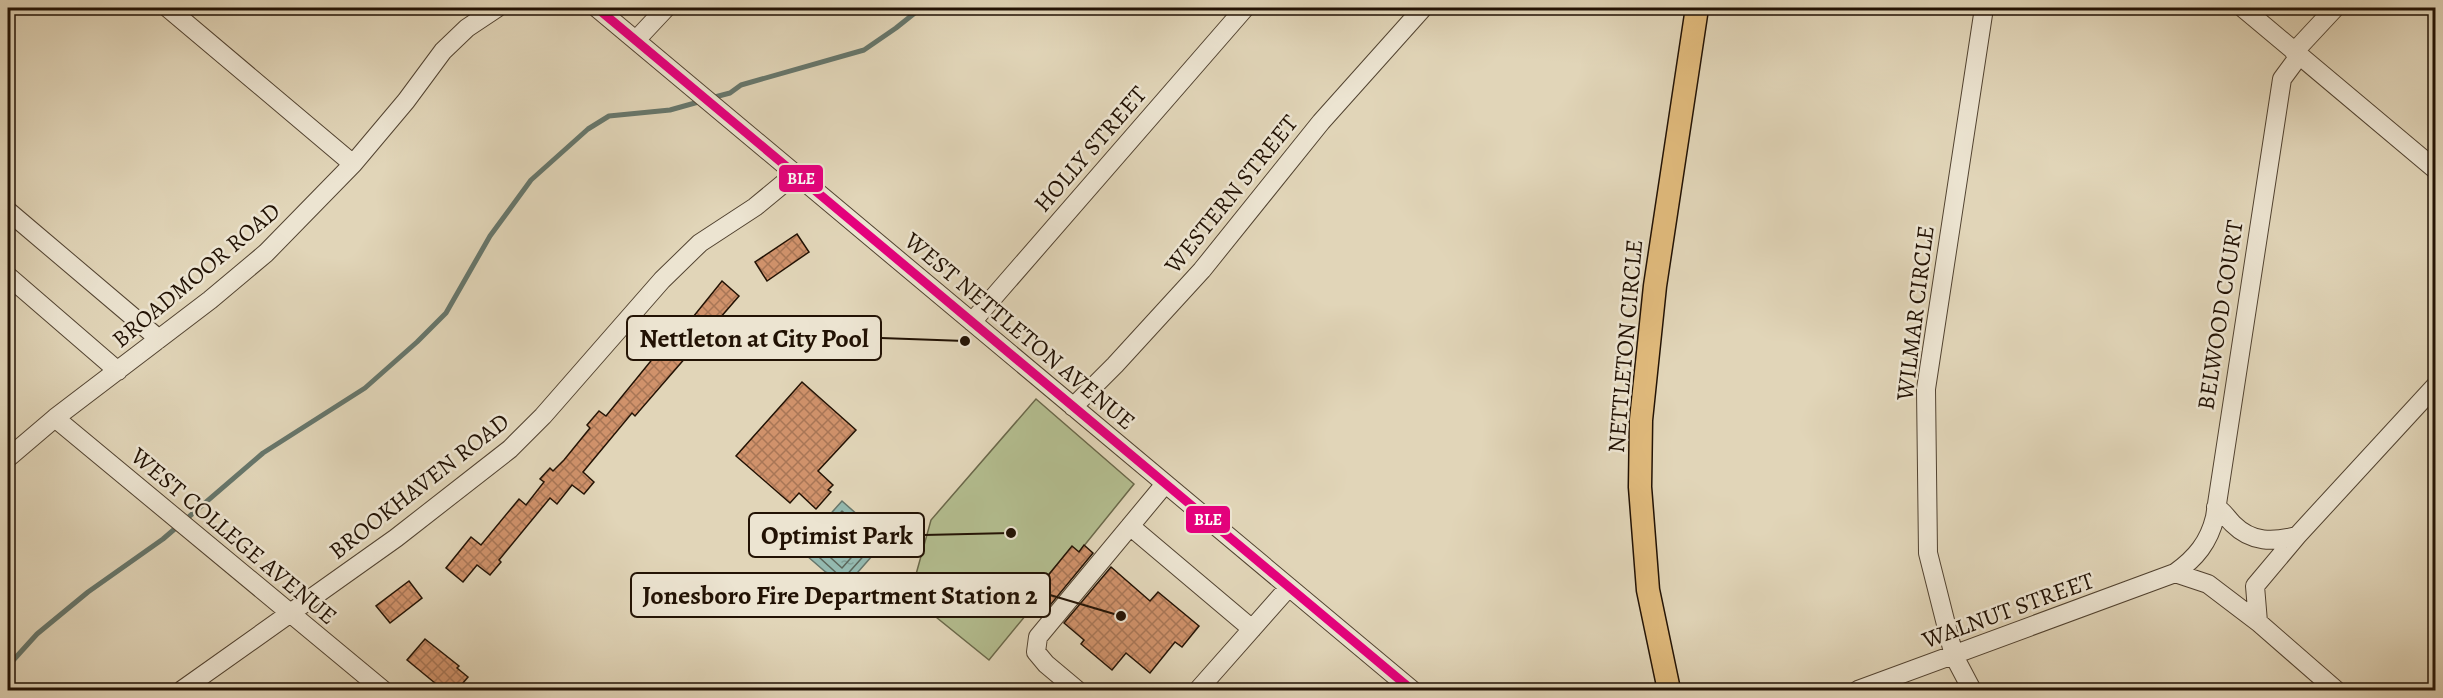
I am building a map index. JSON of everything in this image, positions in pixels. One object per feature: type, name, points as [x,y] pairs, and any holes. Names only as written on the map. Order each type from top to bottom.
[{"type":"main road","name":"NETTLETON CIRCLE","points":[[1669,690],[1648,590],[1640,487],[1641,420],[1655,286],[1697,8]]},
{"type":"street","points":[[168,8],[353,164]]},
{"type":"street","name":"BROADMOOR ROAD","points":[[8,458],[56,418],[210,300],[266,253],[353,164],[406,101],[443,51],[467,28],[497,8]]},
{"type":"street","name":"WEST NETTLETON AVENUE","points":[[597,8],[1412,690]]},
{"type":"street","points":[[636,40],[666,8]]},
{"type":"street","name":"HOLLY STREET","points":[[972,322],[1245,8]]},
{"type":"street","name":"WESTERN STREET","points":[[1073,407],[1202,270],[1321,122],[1423,8]]},
{"type":"street","name":"WILMAR CIRCLE","points":[[1972,690],[1954,656],[1928,553],[1926,389],[1984,8]]},
{"type":"street","points":[[2243,8],[2436,170]]},
{"type":"street","name":"BELWOOD COURT","points":[[2175,573],[2192,561],[2202,549],[2212,529],[2277,104],[2284,72],[2335,8]]},
{"type":"street","name":"BROOKHAVEN ROAD","points":[[182,690],[396,538],[510,449],[543,416],[662,280],[700,243],[756,207],[795,174]]},
{"type":"street","points":[[8,211],[159,339]]},
{"type":"street","points":[[8,276],[118,371]]},
{"type":"street","points":[[2258,622],[2255,586],[2297,536],[2436,385]]},
{"type":"street","name":"WEST COLLEGE AVENUE","points":[[56,418],[383,690]]},
{"type":"street","points":[[1077,690],[1046,664],[1036,652],[1038,636],[1165,484]]},
{"type":"street","points":[[2216,507],[2224,512],[2242,532],[2257,539],[2276,541],[2297,536]]},
{"type":"street","points":[[1130,526],[1252,629]]},
{"type":"street","points":[[2175,573],[2208,584],[2258,622],[2336,690]]},
{"type":"street","name":"WALNUT STREET","points":[[1858,690],[2175,573]]},
{"type":"street","points":[[1198,690],[1289,587]]},
{"type":"green space","points":[[1036,399],[1134,484],[1079,552],[1072,547],[1038,587],[1044,593],[989,660],[910,596],[931,520]]},
{"type":"water","points":[[842,501],[886,540],[844,588],[799,549]]},
{"type":"building","points":[[797,234],[809,252],[767,281],[755,262]]},
{"type":"building","points":[[722,281],[739,296],[635,416],[632,413],[583,472],[594,482],[584,494],[572,485],[557,504],[550,498],[499,560],[501,562],[490,575],[477,565],[463,582],[446,568],[471,537],[481,545],[519,499],[526,505],[544,482],[540,479],[550,468],[553,471],[564,460],[590,428],[587,425],[599,411],[606,416],[681,324],[685,327]]},
{"type":"building","points":[[802,382],[856,430],[818,471],[833,485],[828,490],[831,492],[816,509],[799,493],[790,503],[736,456]]},
{"type":"building","points":[[1084,545],[1093,553],[1047,609],[1038,601],[1044,593],[1038,588],[1072,546],[1079,552]]},
{"type":"building","points":[[1111,567],[1150,601],[1158,592],[1199,626],[1182,647],[1175,642],[1150,673],[1126,653],[1112,670],[1081,644],[1084,640],[1064,623]]},
{"type":"building","points":[[409,581],[422,598],[390,623],[376,606]]},
{"type":"building","points":[[425,639],[459,666],[457,668],[468,677],[457,690],[452,690],[444,684],[441,688],[407,660]]},
{"type":"waterway","points":[[711,98],[730,93],[741,85],[864,50],[921,8]]},
{"type":"waterway","points":[[8,666],[37,634],[88,592],[163,539],[263,453],[365,388],[417,342],[446,313],[490,236],[531,180],[588,129],[609,116],[670,110],[702,101]]},
{"type":"transit line","name":"BLE","points":[[597,8],[1412,690]]},
{"type":"place","name":"Nettleton at City Pool","points":[[965,341]]},
{"type":"place","name":"Optimist Park","points":[[1011,533]]},
{"type":"place","name":"Jonesboro Fire Department Station 2","points":[[1121,616]]}]
